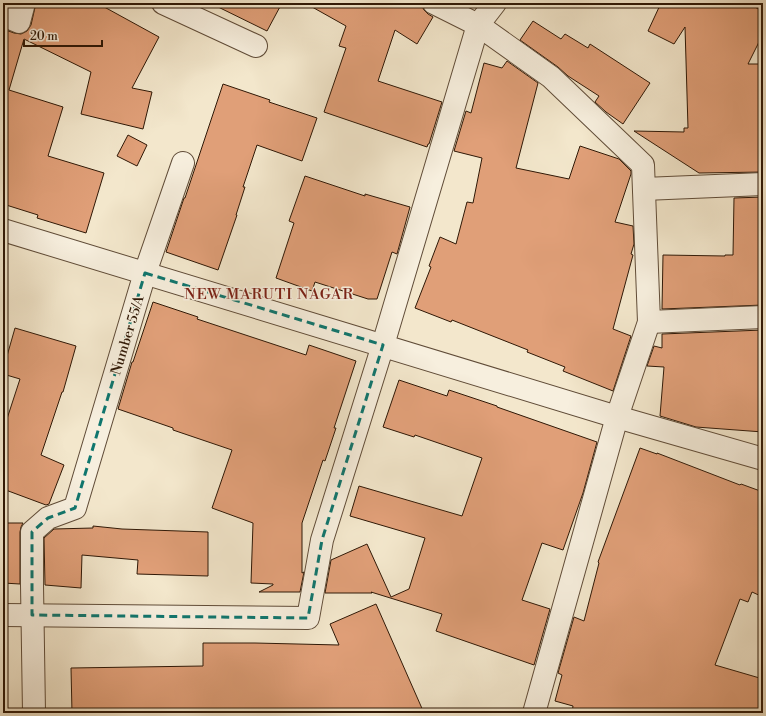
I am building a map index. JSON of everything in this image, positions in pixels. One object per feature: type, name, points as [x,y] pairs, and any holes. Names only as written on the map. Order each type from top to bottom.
[{"type":"street","points":[[3,15],[19,22],[24,3]]},
{"type":"street","points":[[164,3],[256,46]]},
{"type":"street","points":[[434,3],[478,25],[551,77],[643,165],[649,322],[617,417],[534,713]]},
{"type":"street","points":[[3,615],[308,618],[322,540],[383,345],[478,25],[495,3]]},
{"type":"street","name":"Number 55/A","points":[[32,615],[32,532],[48,518],[75,508],[145,273],[183,163]]},
{"type":"street","points":[[644,189],[763,184]]},
{"type":"street","points":[[3,230],[617,417],[763,459]]},
{"type":"street","points":[[649,322],[763,317]]},
{"type":"street","points":[[32,615],[34,713]]},
{"type":"highlighted area","points":[[145,273],[383,345],[322,540],[308,618],[32,615],[32,532],[48,518],[75,508]]},
{"type":"building","points":[[36,3],[97,3],[159,37],[132,88],[152,92],[143,129],[81,114],[91,72],[24,39],[9,90],[63,107],[48,156],[104,173],[86,233],[37,218],[38,215],[3,204],[3,29],[21,34],[27,31],[31,25]]},
{"type":"building","points":[[210,3],[282,3],[267,31]]},
{"type":"building","points":[[305,3],[417,3],[433,17],[417,44],[395,30],[378,81],[442,102],[427,147],[324,112],[346,48],[339,46],[346,26]]},
{"type":"building","points":[[661,3],[746,3],[763,11],[763,34],[748,64],[763,64],[763,172],[699,173],[634,131],[684,132],[684,128],[688,128],[685,27],[674,44],[648,31]]},
{"type":"building","points":[[533,21],[561,39],[565,34],[588,48],[590,44],[650,83],[623,124],[595,102],[599,96],[568,76],[520,40]]},
{"type":"building","points":[[507,61],[538,83],[516,168],[569,179],[580,146],[619,159],[631,171],[615,222],[633,226],[634,244],[631,254],[633,255],[613,329],[631,336],[613,391],[563,371],[565,367],[527,352],[528,350],[452,320],[451,322],[415,308],[431,267],[429,266],[440,237],[456,244],[467,202],[473,203],[482,158],[454,151],[466,111],[471,113],[484,63],[502,68]]},
{"type":"building","points":[[223,84],[270,100],[269,102],[317,118],[302,161],[257,145],[243,187],[245,187],[237,215],[218,270],[166,252]]},
{"type":"building","points":[[128,135],[147,145],[137,166],[117,156]]},
{"type":"building","points":[[305,176],[365,196],[365,194],[410,207],[397,254],[392,252],[377,299],[368,299],[315,282],[312,291],[276,278],[294,223],[289,221]]},
{"type":"building","points":[[763,197],[763,305],[662,309],[663,255],[733,255],[734,198]]},
{"type":"building","points":[[153,302],[198,317],[197,319],[306,355],[309,345],[356,361],[325,461],[323,460],[302,523],[302,573],[304,572],[300,592],[259,592],[273,584],[251,583],[253,523],[212,508],[232,450],[118,409],[132,362]]},
{"type":"building","points":[[15,328],[76,346],[63,392],[41,455],[64,465],[49,504],[46,505],[3,489],[3,431],[20,379],[3,374],[3,370]]},
{"type":"building","points":[[763,330],[763,432],[696,427],[660,416],[664,367],[647,366],[654,346],[662,348],[662,334]]},
{"type":"building","points":[[399,380],[447,396],[449,390],[597,442],[583,493],[563,550],[542,543],[522,600],[550,609],[534,665],[436,631],[442,614],[371,592],[372,593],[325,593],[331,560],[367,544],[391,597],[409,589],[425,538],[350,516],[359,486],[462,516],[482,458],[415,435],[414,437],[383,427]]},
{"type":"building","points":[[640,448],[763,492],[763,597],[752,592],[748,602],[740,599],[715,665],[763,679],[763,713],[572,713],[573,706],[555,701],[562,675],[558,673],[574,617],[584,621],[599,563],[598,562]]},
{"type":"building","points":[[3,523],[23,523],[20,532],[20,584],[3,583]]},
{"type":"building","points":[[93,526],[122,529],[208,532],[208,576],[137,574],[138,560],[82,555],[81,588],[45,585],[44,538],[54,529],[93,528]]},
{"type":"building","points":[[376,604],[424,713],[72,713],[71,668],[203,666],[203,643],[339,645],[330,624]]},
{"type":"district","name":"NEW MARUTI NAGAR","points":[[269,294]]}]
